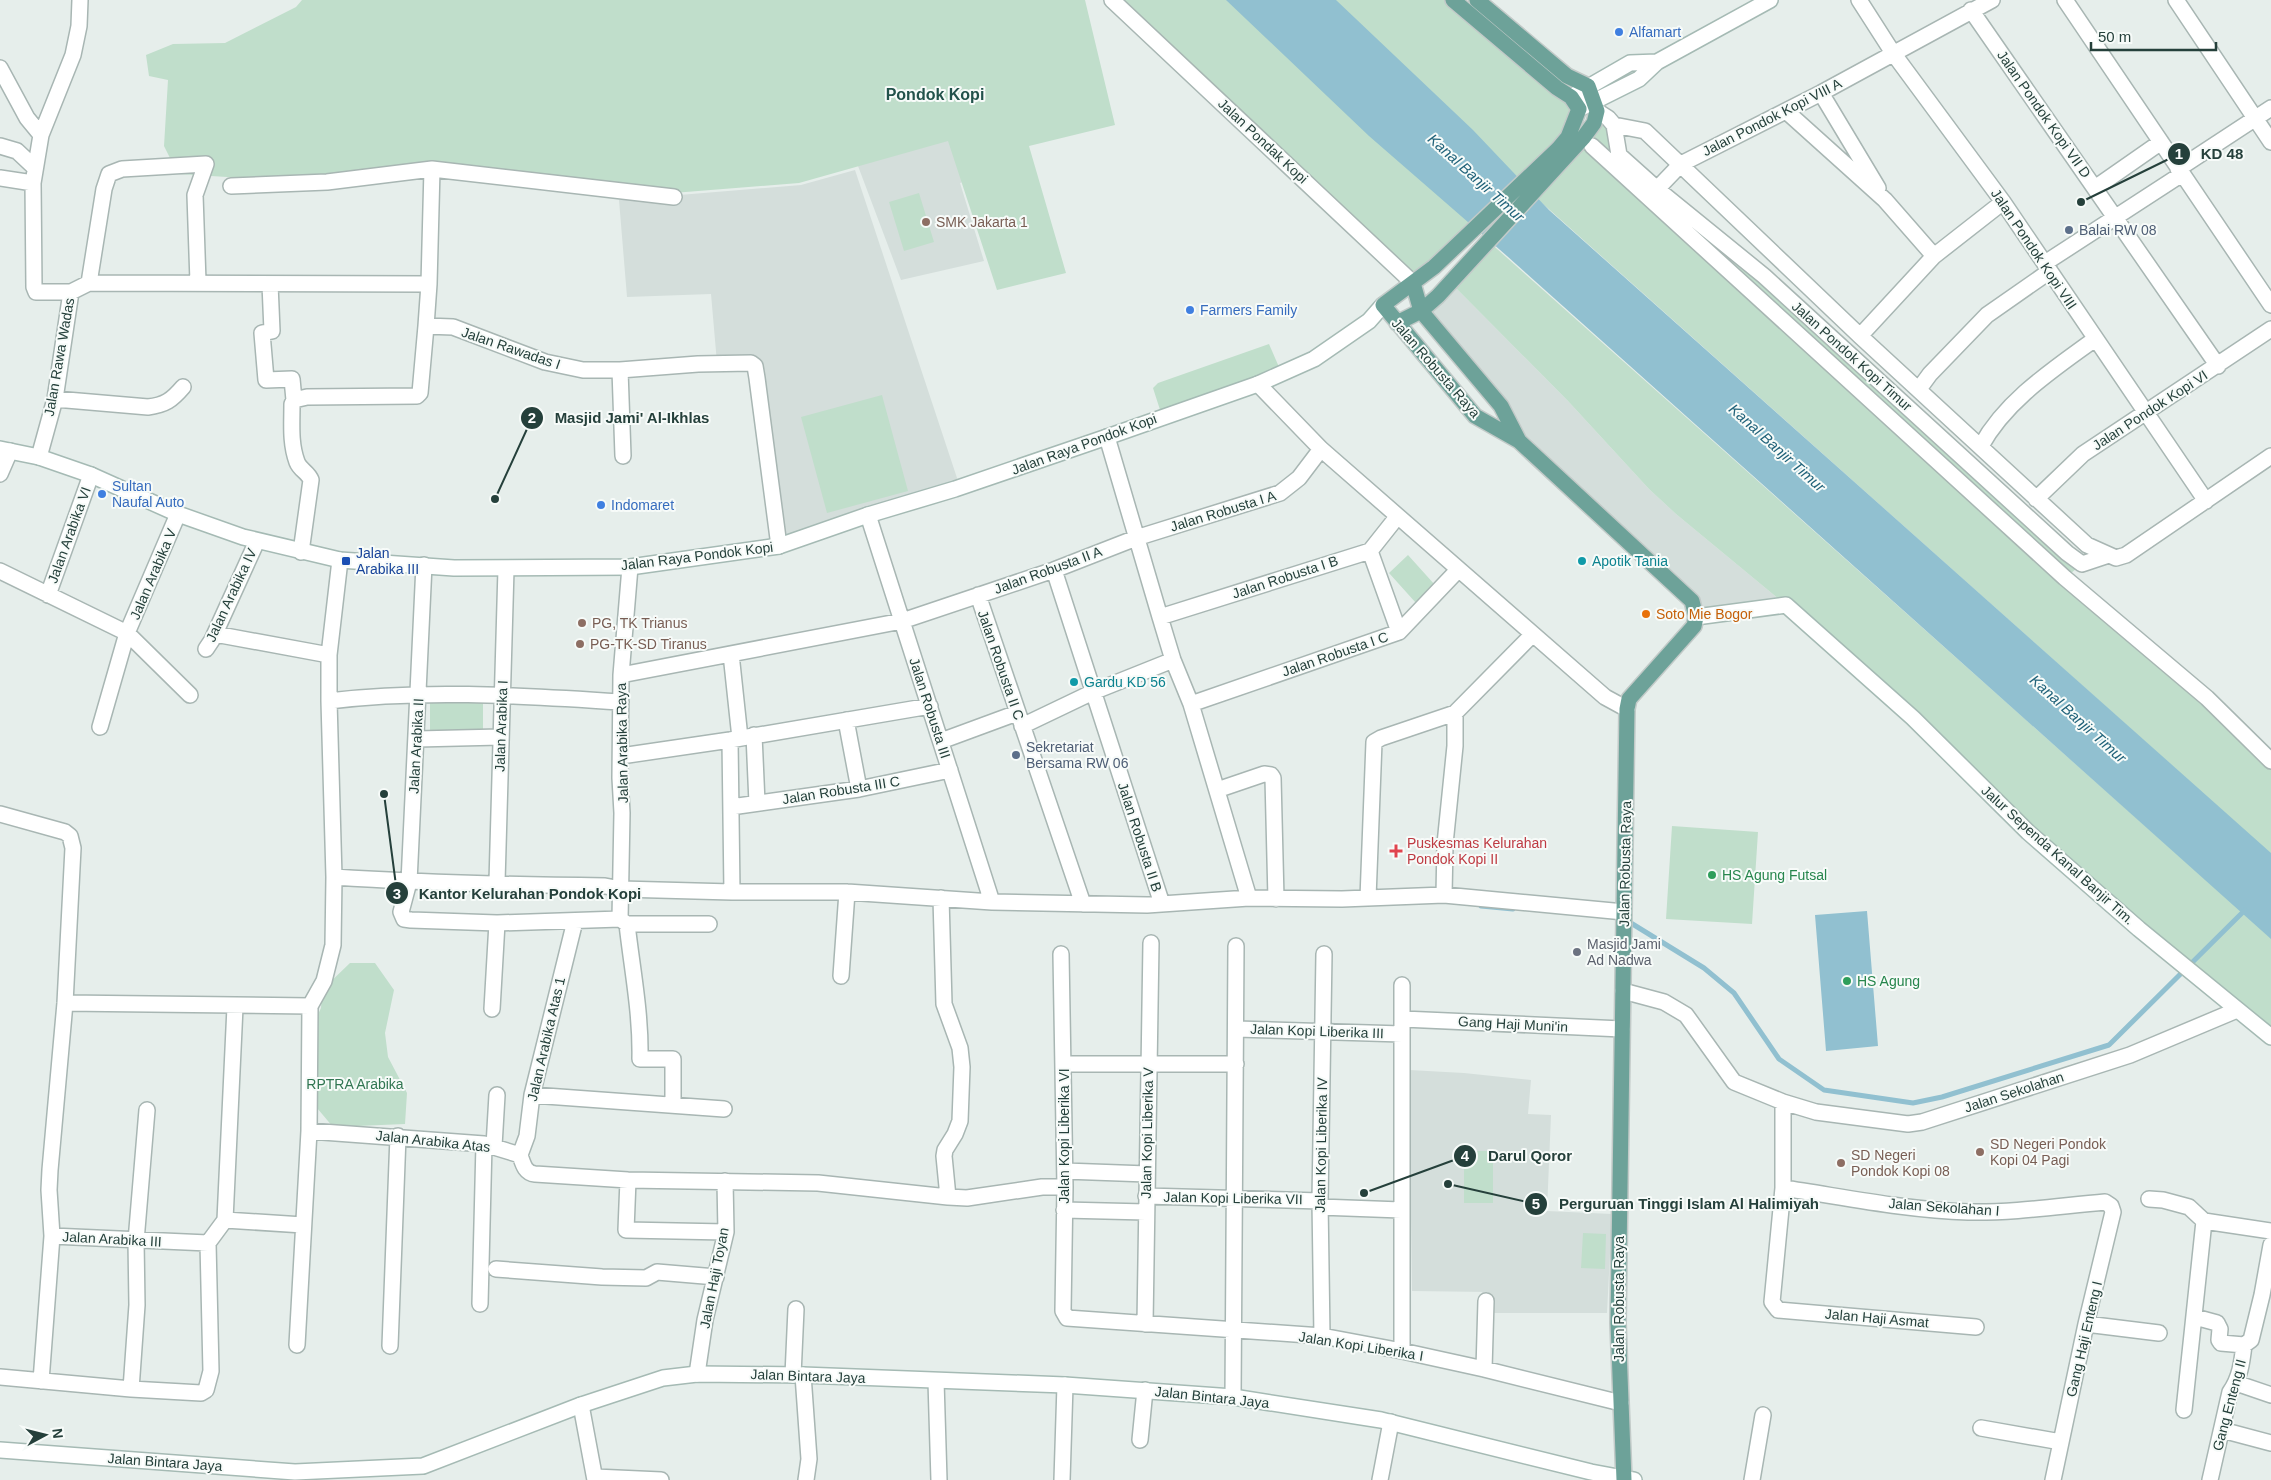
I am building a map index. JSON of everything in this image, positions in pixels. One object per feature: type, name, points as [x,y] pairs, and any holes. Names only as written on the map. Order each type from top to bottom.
[{"type":"main road","points":[[1453,0],[1575,103]]},
{"type":"main road","points":[[1477,0],[1567,76],[1588,86],[1595,107]]},
{"type":"main road","name":"Jalan Raya Pondok Kopi","points":[[1397,323],[1420,311],[1451,283],[1563,153],[1575,103]]},
{"type":"main road","name":"Jalan Raya Pondok Kopi","points":[[1383,305],[1434,266],[1563,153],[1594,123],[1595,107]]},
{"type":"main road","name":"Jalan Robusta Raya","points":[[1413,283],[1420,311],[1501,406],[1519,441]]},
{"type":"main road","name":"Jalan Robusta Raya","points":[[1383,305],[1475,416],[1519,441],[1692,601],[1696,618],[1694,626],[1629,700],[1628,710],[1618,1323],[1621,1403],[1627,1480]]},
{"type":"street","name":"Jalan Rawa Wadas","points":[[39,457],[55,399],[71,292],[39,293],[35,290],[34,167],[42,135],[73,55],[79,26],[80,0]]},
{"type":"street","name":"Jalan Pondak Kopi","points":[[1112,0],[1413,283]]},
{"type":"street","name":"Jalan Pondok Kopi VIII","points":[[1859,0],[1894,53],[2002,202],[2206,501]]},
{"type":"street","name":"Jalan Pondok Kopi VIII A","points":[[1657,189],[1681,164],[1821,93],[1992,0]]},
{"type":"street","points":[[2065,0],[2271,305]]},
{"type":"street","points":[[2176,0],[2271,142]]},
{"type":"street","points":[[1657,62],[1630,63],[1588,86],[1575,103],[1595,107],[1639,78],[1657,62],[1767,1]]},
{"type":"street","name":"Jalan Pondok Kopi VII D","points":[[1971,10],[2218,366]]},
{"type":"street","points":[[0,68],[27,118],[42,135]]},
{"type":"street","points":[[1821,93],[1885,200]]},
{"type":"street","name":"Jalan Pondok Kopi Timur","points":[[1595,107],[1614,124],[1646,131],[1860,336],[1981,446],[2036,499],[2088,545],[2108,556],[2116,558],[2126,555],[2271,456]]},
{"type":"street","points":[[1919,389],[1930,374],[1987,315],[2047,267],[2271,108]]},
{"type":"street","points":[[1786,111],[1885,200],[1934,256]]},
{"type":"street","name":"Jalan Pondok Kopi Timur","points":[[1614,124],[1619,155],[1657,189],[1764,276],[2067,553],[2082,564],[2108,556]]},
{"type":"street","points":[[2096,188],[2161,142]]},
{"type":"street","points":[[0,146],[17,151],[34,167]]},
{"type":"street","points":[[1592,146],[2065,578],[2207,698],[2271,761]]},
{"type":"street","points":[[1844,164],[1858,154]]},
{"type":"street","points":[[89,283],[104,189],[109,174],[122,169],[206,164],[195,195],[198,282]]},
{"type":"street","points":[[231,186],[327,182],[432,169],[674,197]]},
{"type":"street","points":[[294,400],[307,397],[417,396],[420,392],[429,284],[432,169]]},
{"type":"street","points":[[0,178],[33,183]]},
{"type":"street","points":[[1860,336],[1934,256],[2002,202]]},
{"type":"street","points":[[71,292],[89,283],[429,284]]},
{"type":"street","points":[[270,284],[272,331],[262,333],[266,380],[292,379],[294,400],[292,404],[292,440],[298,464],[309,473],[311,480],[301,552]]},
{"type":"street","name":"Jalan Raya Pondok Kopi","points":[[5,450],[39,457],[91,475],[178,514],[257,541],[340,560],[506,569],[630,567],[779,546],[1107,437],[1258,384],[1314,359],[1369,321],[1383,305]]},
{"type":"street","points":[[1369,321],[1397,323]]},
{"type":"street","name":"Jalan Rawadas I","points":[[426,326],[453,327],[545,362],[566,367],[620,370],[738,362],[751,363],[754,366],[779,546]]},
{"type":"street","name":"Jalan Pondok Kopi VI","points":[[2036,499],[2083,454],[2146,414],[2271,329]]},
{"type":"street","points":[[1981,446],[1990,428],[2038,380],[2095,338]]},
{"type":"street","points":[[620,370],[623,456]]},
{"type":"street","points":[[1258,384],[1321,449],[1397,517],[1605,697],[1628,710]]},
{"type":"street","points":[[55,399],[148,407],[162,406],[171,401],[182,387]]},
{"type":"street","points":[[1107,437],[1173,660],[1191,704],[1249,898]]},
{"type":"street","name":"Jalan Robusta I A","points":[[1136,538],[1280,493],[1299,478],[1321,449]]},
{"type":"street","points":[[0,474],[5,450]]},
{"type":"street","name":"Jalan Arabika VI","points":[[48,595],[91,475]]},
{"type":"street","name":"Jalan Arabika V","points":[[100,727],[127,633],[178,514]]},
{"type":"street","name":"Jalan Robusta III","points":[[868,515],[992,902]]},
{"type":"street","points":[[1397,517],[1370,551],[1399,632]]},
{"type":"street","name":"Jalan Robusta II A","points":[[621,675],[902,621],[1054,570],[1136,538]]},
{"type":"street","name":"Jalan Arabika IV","points":[[206,648],[257,541]]},
{"type":"street","name":"Jalan Robusta I B","points":[[1160,617],[1370,551]]},
{"type":"street","points":[[297,1345],[309,1131],[310,1006],[324,981],[331,958],[334,877],[328,701],[329,655],[340,560]]},
{"type":"street","name":"Jalan Arabika II","points":[[424,565],[409,882],[401,912],[404,919],[410,920],[497,923]]},
{"type":"street","name":"Jalan Arabika Raya","points":[[630,567],[621,675],[621,889],[624,921],[635,978],[640,1059],[673,1059],[673,1105]]},
{"type":"street","name":"Jalan Arabika I","points":[[497,882],[506,569]]},
{"type":"street","name":"Jalan Robusta II B","points":[[1054,570],[1162,904]]},
{"type":"street","name":"Jalan Robusta I C","points":[[1191,704],[1399,632],[1458,570]]},
{"type":"street","points":[[0,571],[127,633],[190,695]]},
{"type":"street","name":"Jalan Robusta II C","points":[[978,596],[1083,904]]},
{"type":"street","name":"Jalur Sependa Kanal Banjir Tim.","points":[[1696,618],[1786,605],[1913,718],[2028,832],[2139,929],[2176,957],[2271,1037]]},
{"type":"street","points":[[214,634],[329,655]]},
{"type":"street","points":[[1368,898],[1374,742],[1455,712],[1532,635]]},
{"type":"street","points":[[731,654],[741,738],[757,803]]},
{"type":"street","points":[[941,741],[1019,720],[1173,660]]},
{"type":"street","points":[[328,701],[419,694],[502,694],[621,702]]},
{"type":"street","points":[[621,756],[930,706]]},
{"type":"street","points":[[1444,895],[1445,844],[1455,746],[1455,712]]},
{"type":"street","points":[[846,720],[859,789]]},
{"type":"street","points":[[417,739],[500,737]]},
{"type":"street","points":[[732,892],[731,807],[741,738]]},
{"type":"street","name":"Jalan Robusta III C","points":[[731,807],[859,789],[950,770]]},
{"type":"street","points":[[1217,790],[1264,774],[1271,775],[1273,778],[1276,899]]},
{"type":"street","name":"Jalan Arabika III","points":[[0,814],[65,832],[70,836],[73,848],[66,1003],[49,1183],[52,1236],[136,1242],[208,1244]]},
{"type":"street","points":[[334,877],[409,882],[497,882],[605,886],[621,889],[732,892],[847,892],[992,902],[1083,904],[1162,904],[1249,898],[1368,898],[1444,895],[1624,912]]},
{"type":"street","points":[[841,976],[847,892]]},
{"type":"street","points":[[941,898],[944,1004],[960,1048],[962,1067],[960,1121],[955,1134],[945,1150],[944,1156],[948,1197]]},
{"type":"street","name":"Jalan Arabika Atas 1","points":[[520,1155],[527,1136],[532,1095],[574,921]]},
{"type":"street","points":[[492,1009],[497,923],[624,921],[709,924]]},
{"type":"street","name":"Jalan Kopi Liberika V","points":[[1144,1324],[1151,942]]},
{"type":"street","points":[[1233,1396],[1236,946]]},
{"type":"street","name":"Jalan Kopi Liberika VI","points":[[1062,954],[1065,1171],[1063,1311],[1067,1318]]},
{"type":"street","name":"Jalan Kopi Liberika IV","points":[[1322,1336],[1320,1204],[1324,954]]},
{"type":"street","points":[[1402,985],[1402,1027]]},
{"type":"street","name":"Jalan Sekolahan","points":[[1623,991],[1664,1002],[1686,1015],[1734,1082],[1783,1102],[1816,1112],[1908,1124],[1922,1122],[2130,1055],[2237,1010]]},
{"type":"street","points":[[66,1003],[310,1006]]},
{"type":"street","points":[[0,1377],[131,1389],[201,1393],[206,1390],[211,1371],[208,1244],[225,1220],[235,1006]]},
{"type":"street","name":"Jalan Kopi Liberika III","points":[[1236,1029],[1323,1031],[1402,1027],[1402,1351]]},
{"type":"street","name":"Gang Haji Muni'in","points":[[1402,1027],[1622,1029]]},
{"type":"street","points":[[1063,1064],[1236,1064]]},
{"type":"street","points":[[480,1304],[489,1145],[497,1095]]},
{"type":"street","points":[[532,1095],[724,1108]]},
{"type":"street","points":[[1783,1102],[1783,1188]]},
{"type":"street","points":[[131,1389],[137,1305],[136,1242],[147,1110]]},
{"type":"street","name":"Jalan Arabika Atas","points":[[309,1131],[398,1136],[489,1145],[520,1155]]},
{"type":"street","points":[[390,1346],[398,1136]]},
{"type":"street","points":[[520,1155],[529,1173],[628,1180],[840,1185],[967,1198],[1035,1187],[1065,1188]]},
{"type":"street","points":[[1065,1171],[1147,1174]]},
{"type":"street","points":[[628,1180],[626,1230],[726,1232]]},
{"type":"street","name":"Jalan Haji Toyan","points":[[697,1374],[705,1320],[726,1232],[725,1181]]},
{"type":"street","name":"Jalan Sekolahan I","points":[[1783,1188],[1918,1208],[1968,1212],[2014,1211],[2105,1202]]},
{"type":"street","name":"Jalan Haji Asmat","points":[[1783,1188],[1772,1302],[1778,1310],[1976,1327]]},
{"type":"street","name":"Jalan Kopi Liberika VII","points":[[1146,1196],[1235,1198],[1402,1210]]},
{"type":"street","points":[[2149,1199],[2163,1200],[2189,1207],[2204,1221],[2271,1231]]},
{"type":"street","name":"Gang Haji Enteng I","points":[[2053,1480],[2086,1324],[2113,1212],[2111,1206],[2105,1202]]},
{"type":"street","points":[[1064,1210],[1146,1212]]},
{"type":"street","points":[[225,1220],[303,1225]]},
{"type":"street","points":[[2184,1410],[2204,1221]]},
{"type":"street","points":[[40,1381],[52,1236]]},
{"type":"street","name":"Gang Enteng II","points":[[2210,1480],[2230,1392],[2236,1383],[2242,1365],[2244,1345],[2251,1340],[2271,1245]]},
{"type":"street","points":[[496,1269],[602,1277],[646,1278],[657,1272],[716,1277]]},
{"type":"street","points":[[1484,1369],[1486,1301]]},
{"type":"street","points":[[796,1309],[798,1375],[809,1459],[806,1480]]},
{"type":"street","points":[[2195,1317],[2217,1323],[2220,1329],[2218,1340],[2221,1343],[2244,1345]]},
{"type":"street","name":"Jalan Kopi Liberika I","points":[[1067,1318],[1322,1336],[1484,1369],[1621,1403]]},
{"type":"street","points":[[2086,1324],[2160,1333]]},
{"type":"street","name":"Jalan Bintara Jaya","points":[[0,1450],[295,1476],[423,1466],[581,1405],[663,1378],[697,1374],[798,1375],[1065,1385],[1233,1396],[1390,1422],[1627,1480]]},
{"type":"street","points":[[936,1381],[938,1480]]},
{"type":"street","points":[[2236,1383],[2271,1395]]},
{"type":"street","points":[[1062,1480],[1065,1385]]},
{"type":"street","points":[[1140,1440],[1146,1390]]},
{"type":"street","points":[[581,1405],[595,1479],[661,1480]]},
{"type":"street","points":[[1752,1480],[1762,1415]]},
{"type":"street","points":[[1380,1480],[1390,1422]]},
{"type":"street","points":[[1981,1428],[2061,1442]]},
{"type":"street","points":[[2222,1430],[2271,1443]]},
{"type":"shaded area","name":"SMK Jakarta 1","points":[[958,126],[974,178],[960,183],[984,261],[901,280],[855,158]]},
{"type":"shaded area","points":[[855,170],[960,487],[779,537],[758,362],[717,363],[711,294],[627,297],[619,200],[801,185]]},
{"type":"shaded area","points":[[1451,283],[1568,401],[1649,489],[1676,514],[1786,605],[1696,609],[1519,441],[1421,311]]},
{"type":"shaded area","points":[[1409,1070],[1464,1073],[1531,1080],[1528,1114],[1551,1115],[1547,1211],[1612,1214],[1607,1313],[1489,1313],[1488,1292],[1412,1291]]},
{"type":"green space","points":[[302,0],[1085,0],[1115,125],[1029,146],[1066,273],[997,290],[948,141],[799,183],[648,195],[440,164],[329,183],[178,174],[164,146],[168,80],[149,76],[146,55],[173,44],[225,43],[296,7]]},
{"type":"green space","points":[[1112,0],[1453,0],[1579,109],[1568,137],[1413,283]]},
{"type":"green space","points":[[1608,118],[1619,155],[2082,564],[2065,578],[2271,761],[2271,854],[1533,195],[1594,123]]},
{"type":"green space","points":[[919,193],[934,242],[904,251],[889,202]]},
{"type":"green space","points":[[1487,240],[2271,938],[2271,1037],[2247,1019],[1786,605],[1676,514],[1649,489],[1568,401],[1451,283]]},
{"type":"green space","points":[[1269,344],[1282,374],[1162,416],[1153,388],[1158,383]]},
{"type":"green space","points":[[882,395],[908,491],[827,513],[801,417]]},
{"type":"green space","points":[[1408,555],[1435,585],[1416,603],[1389,573]]},
{"type":"green space","points":[[430,702],[483,703],[483,730],[430,730]]},
{"type":"green space","name":"HS Agung Futsal","points":[[1672,826],[1758,832],[1752,924],[1666,919]]},
{"type":"green space","name":"RPTRA Arabika","points":[[350,963],[375,963],[394,990],[385,1033],[388,1057],[407,1093],[405,1124],[333,1127],[312,1102],[312,1027],[321,1008],[322,990]]},
{"type":"green space","points":[[1464,1151],[1493,1151],[1493,1203],[1464,1203]]},
{"type":"green space","points":[[1583,1233],[1606,1234],[1605,1269],[1581,1268]]},
{"type":"water","name":"Kanal Banjir Timur","points":[[1226,0],[1336,0],[1473,130],[1549,210],[2271,853],[2271,939],[1507,256],[1369,136]]},
{"type":"water","name":"HS Agung","points":[[1867,911],[1878,1046],[1826,1051],[1815,915]]},
{"type":"waterway","points":[[1481,906],[1513,909]]},
{"type":"waterway","points":[[1626,920],[1704,968],[1734,993],[1779,1059],[1824,1090],[1913,1103],[1942,1097],[2109,1045],[2245,910]]},
{"type":"place","name":"Alfamart","points":[[1619,32]]},
{"type":"place","name":"KD 48","points":[[2081,202]]},
{"type":"place","name":"SMK Jakarta 1","points":[[926,222]]},
{"type":"place","name":"Balai RW 08","points":[[2069,230]]},
{"type":"place","name":"Farmers Family","points":[[1190,310]]},
{"type":"place","name":"Sultan Naufal Auto","points":[[102,494]]},
{"type":"place","name":"Masjid Jami' Al-Ikhlas","points":[[495,499]]},
{"type":"place","name":"Indomaret","points":[[601,505]]},
{"type":"place","name":"Jalan Arabika III","points":[[346,561]]},
{"type":"place","name":"Apotik Tania","points":[[1582,561]]},
{"type":"place","name":"Soto Mie Bogor","points":[[1646,614]]},
{"type":"place","name":"PG, TK Trianus","points":[[582,623]]},
{"type":"place","name":"PG-TK-SD Tiranus","points":[[580,644]]},
{"type":"place","name":"Gardu KD 56","points":[[1074,682]]},
{"type":"place","name":"Sekretariat Bersama RW 06","points":[[1016,755]]},
{"type":"place","name":"Kantor Kelurahan Pondok Kopi","points":[[384,794]]},
{"type":"place","name":"Puskesmas Kelurahan Pondok Kopi II","points":[[1396,851]]},
{"type":"place","name":"HS Agung Futsal","points":[[1712,875]]},
{"type":"place","name":"Masjid Jami Ad Nadwa","points":[[1577,952]]},
{"type":"place","name":"HS Agung","points":[[1847,981]]},
{"type":"place","name":"SD Negeri Pondok Kopi 04 Pagi","points":[[1980,1152]]},
{"type":"place","name":"SD Negeri Pondok Kopi 08","points":[[1841,1163]]},
{"type":"place","name":"Perguruan Tinggi Islam Al Halimiyah","points":[[1448,1184]]},
{"type":"place","name":"Darul Qoror","points":[[1364,1193]]},
{"type":"district","name":"Pondok Kopi","points":[[935,94]]}]
